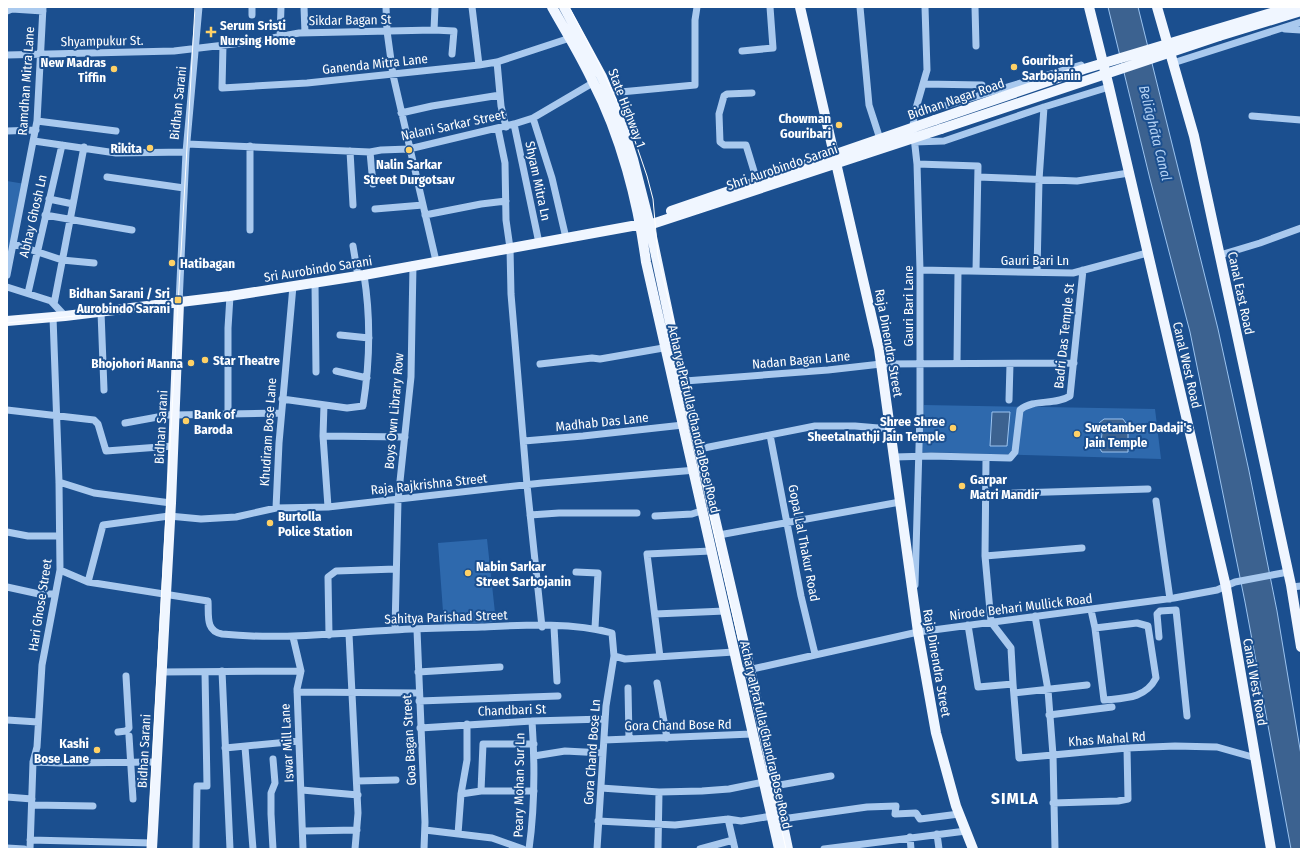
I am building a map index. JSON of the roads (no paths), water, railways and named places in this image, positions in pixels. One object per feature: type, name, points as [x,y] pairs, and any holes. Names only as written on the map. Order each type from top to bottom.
[{"type":"main road","name":"Acharya Prafulla Chandra Bose Road","points":[[552,7],[570,38],[598,80],[642,223],[685,381],[699,450],[750,669],[788,849]]},
{"type":"main road","name":"State Highway 1","points":[[564,7],[598,80],[610,93],[633,159],[642,223]]},
{"type":"main road","name":"Raja Dinendra Street","points":[[800,7],[836,158],[881,364],[914,607],[936,733],[959,814],[973,849]]},
{"type":"main road","name":"Canal West Road","points":[[1089,7],[1147,253],[1230,584],[1256,758],[1272,849]]},
{"type":"main road","name":"Canal East Road","points":[[1157,7],[1194,136],[1220,255],[1284,573],[1296,587],[1301,647]]},
{"type":"main road","name":"Bidhan Nagar Road","points":[[642,223],[757,181],[836,158],[880,139],[914,136],[935,120],[1084,69],[1291,7]]},
{"type":"main road","name":"Shri Aurobindo Sarani","points":[[642,223],[836,158],[941,129],[1219,36],[1301,11]]},
{"type":"main road","name":"Acharya Prafulla Chandra Bose Road","points":[[642,223],[646,262],[701,511],[779,849]]},
{"type":"main road","name":"Sri Aurobindo Sarani","points":[[7,321],[179,303],[361,276],[413,265],[539,244],[642,223]]},
{"type":"main road","name":"Bidhan Sarani","points":[[152,846],[169,516],[171,502],[179,303]]},
{"type":"street","name":"Bidhan Sarani","points":[[179,303],[186,152],[199,7]]},
{"type":"street","points":[[252,7],[252,15]]},
{"type":"street","points":[[280,37],[281,7]]},
{"type":"street","points":[[304,7],[305,33]]},
{"type":"street","points":[[386,7],[387,31],[393,75],[436,261]]},
{"type":"street","points":[[434,30],[435,7]]},
{"type":"street","points":[[472,7],[479,65]]},
{"type":"street","points":[[610,93],[695,85],[695,20],[697,7]]},
{"type":"street","points":[[742,51],[773,48],[770,7]]},
{"type":"street","points":[[860,7],[869,105],[880,139]]},
{"type":"street","name":"Gauri Bari Lane","points":[[914,607],[919,456],[920,270],[914,115],[927,70],[925,7]]},
{"type":"street","points":[[975,7],[976,46]]},
{"type":"street","points":[[1166,40],[1274,7]]},
{"type":"street","points":[[7,11],[12,9],[43,9]]},
{"type":"street","name":"Ramdhan Mitra Lane","points":[[7,275],[36,130],[43,9]]},
{"type":"street","points":[[1173,64],[1301,22]]},
{"type":"street","points":[[1280,28],[1301,30]]},
{"type":"street","name":"Sikdar Bagan St","points":[[196,48],[305,33],[434,30],[454,31],[452,54]]},
{"type":"street","name":"Ganenda Mitra Lane","points":[[223,45],[222,88],[307,83],[479,65],[497,62],[570,38]]},
{"type":"street","name":"Shyampukur St.","points":[[7,55],[174,51],[196,48]]},
{"type":"street","points":[[914,115],[1102,59]]},
{"type":"street","name":"Shyam Mitra Ln","points":[[497,62],[500,95],[510,125],[539,244]]},
{"type":"street","name":"Nalani Sarkar Street","points":[[187,144],[370,152],[380,150],[409,149],[498,129],[532,118],[598,80]]},
{"type":"street","points":[[924,84],[982,85]]},
{"type":"street","points":[[914,136],[944,141],[1044,107],[1109,87]]},
{"type":"street","points":[[752,93],[725,94],[719,114],[720,142],[724,145],[746,145],[757,181]]},
{"type":"street","points":[[401,114],[432,106],[500,95]]},
{"type":"street","points":[[1037,272],[1039,180],[1044,107]]},
{"type":"street","points":[[1252,116],[1301,120]]},
{"type":"street","points":[[532,118],[552,178],[566,238]]},
{"type":"street","points":[[37,121],[116,130]]},
{"type":"street","points":[[498,129],[505,163],[506,220],[510,248],[511,294],[527,485],[542,627]]},
{"type":"street","points":[[7,131],[36,130]]},
{"type":"street","points":[[34,140],[116,153],[186,152]]},
{"type":"street","name":"Abhay Ghosh Ln","points":[[28,293],[62,145]]},
{"type":"street","points":[[250,146],[250,230]]},
{"type":"street","points":[[54,304],[84,148]]},
{"type":"street","points":[[350,151],[353,205]]},
{"type":"street","points":[[370,152],[373,184]]},
{"type":"street","points":[[917,164],[975,165],[979,169],[976,271]]},
{"type":"street","points":[[978,177],[1077,181],[1129,173]]},
{"type":"street","points":[[107,177],[184,188]]},
{"type":"street","points":[[49,199],[73,204]]},
{"type":"street","points":[[425,215],[481,204],[506,201]]},
{"type":"street","points":[[375,210],[424,205]]},
{"type":"street","points":[[45,215],[132,230]]},
{"type":"street","points":[[1220,255],[1260,243],[1301,228]]},
{"type":"street","points":[[14,244],[62,260],[94,263]]},
{"type":"street","points":[[282,399],[347,408],[363,406],[367,378],[369,338],[361,276],[353,246]]},
{"type":"street","name":"Gauri Bari Ln","points":[[920,270],[1073,273],[1147,253]]},
{"type":"street","name":"Boys Own Library Row","points":[[395,630],[398,500],[411,377],[413,265]]},
{"type":"street","name":"Badri Das Temple St","points":[[986,459],[1010,458],[1015,452],[1020,410],[1027,404],[1061,401],[1070,396],[1083,270]]},
{"type":"street","points":[[957,363],[958,271]]},
{"type":"street","points":[[315,283],[316,372]]},
{"type":"street","name":"Khudiram Bose Lane","points":[[276,508],[282,399],[292,286]]},
{"type":"street","points":[[7,287],[51,301],[65,316]]},
{"type":"street","points":[[228,414],[228,328],[230,296]]},
{"type":"street","points":[[101,312],[104,390]]},
{"type":"street","name":"Hari Ghose Street","points":[[30,849],[33,762],[36,747],[42,665],[54,594],[60,570],[59,482],[53,317]]},
{"type":"street","points":[[340,335],[369,338]]},
{"type":"street","points":[[540,364],[592,358],[600,359],[676,346]]},
{"type":"street","name":"Nadan Bagan Lane","points":[[685,381],[828,370],[881,364],[1074,364]]},
{"type":"street","points":[[1009,400],[1010,364]]},
{"type":"street","points":[[336,372],[367,378]]},
{"type":"street","points":[[324,405],[323,436],[328,507]]},
{"type":"street","points":[[7,410],[94,420],[98,424],[106,451],[173,446]]},
{"type":"street","points":[[125,423],[174,415],[281,413]]},
{"type":"street","name":"Madhab Das Lane","points":[[524,441],[683,425]]},
{"type":"street","points":[[699,450],[815,426],[855,426],[890,429]]},
{"type":"street","points":[[323,436],[405,437]]},
{"type":"street","name":"Gopal Lal Thakur Road","points":[[770,436],[801,596],[815,654]]},
{"type":"street","points":[[894,457],[919,456],[986,459],[985,556],[991,622],[1010,648],[1019,758],[1053,755],[1048,690],[1035,616]]},
{"type":"street","name":"Raja Rajkrishna Street","points":[[88,582],[103,525],[169,516],[201,519],[236,518],[276,508],[328,507],[527,485],[665,472],[693,471],[704,468]]},
{"type":"street","points":[[59,482],[94,493],[171,502]]},
{"type":"street","points":[[986,494],[1148,489]]},
{"type":"street","points":[[1156,501],[1172,599],[1176,610],[1187,716]]},
{"type":"street","points":[[719,535],[900,502]]},
{"type":"street","points":[[655,516],[692,514],[701,511]]},
{"type":"street","points":[[530,515],[559,513],[637,513]]},
{"type":"street","points":[[7,532],[28,536],[59,536]]},
{"type":"street","points":[[985,556],[1082,548]]},
{"type":"street","points":[[660,657],[647,554],[711,551]]},
{"type":"street","points":[[329,635],[328,577],[336,571],[396,569]]},
{"type":"street","points":[[60,570],[88,582],[165,593]]},
{"type":"street","points":[[576,572],[598,573],[595,628]]},
{"type":"street","name":"Nirode Behari Mullick Road","points":[[739,672],[918,632],[1172,599],[1217,590],[1230,584],[1284,573]]},
{"type":"street","points":[[7,587],[39,594],[54,594]]},
{"type":"street","name":"Sahitya Parishad Street","points":[[165,593],[208,601],[209,626],[217,633],[293,637],[395,630],[542,627],[595,628],[612,633],[614,656]]},
{"type":"street","points":[[1159,601],[1160,611],[1157,614],[1159,636]]},
{"type":"street","points":[[1093,610],[1095,628],[1104,700],[1133,697],[1145,692],[1152,686],[1156,678],[1148,626],[1137,623],[1095,628]]},
{"type":"street","points":[[1160,611],[1176,610]]},
{"type":"street","points":[[655,614],[725,611]]},
{"type":"street","points":[[968,625],[978,687],[1013,684]]},
{"type":"street","points":[[554,627],[557,682]]},
{"type":"street","name":"Goa Bagan Street","points":[[417,630],[425,830],[424,849]]},
{"type":"street","points":[[349,634],[358,795],[355,849]]},
{"type":"street","name":"Iswar Mill Lane","points":[[293,637],[301,671],[297,692],[302,790],[303,849]]},
{"type":"street","points":[[614,656],[625,659],[734,652]]},
{"type":"street","name":"Gora Chand Bose Ln","points":[[597,849],[605,720],[614,656]]},
{"type":"street","points":[[418,672],[500,667]]},
{"type":"street","points":[[222,671],[230,849]]},
{"type":"street","points":[[161,672],[301,671]]},
{"type":"street","points":[[196,849],[197,786],[207,786],[205,672]]},
{"type":"street","points":[[118,732],[126,731],[129,728],[126,676]]},
{"type":"street","points":[[657,683],[667,738]]},
{"type":"street","points":[[1014,693],[1087,685]]},
{"type":"street","points":[[628,688],[629,738]]},
{"type":"street","points":[[297,692],[419,693]]},
{"type":"street","points":[[419,701],[558,696]]},
{"type":"street","points":[[1049,715],[1112,706]]},
{"type":"street","points":[[7,720],[38,722]]},
{"type":"street","name":"Chandbari St","points":[[420,728],[532,721],[605,720]]},
{"type":"street","name":"Peary Mohan Sur Ln","points":[[529,849],[533,821],[534,792],[534,744],[532,721]]},
{"type":"street","points":[[458,834],[461,794],[467,760],[467,724]]},
{"type":"street","name":"Gora Chand Bose Rd","points":[[604,740],[752,734]]},
{"type":"street","points":[[129,736],[134,799]]},
{"type":"street","points":[[225,748],[299,741]]},
{"type":"street","points":[[481,792],[483,744],[534,744]]},
{"type":"street","name":"Khas Mahal Rd","points":[[1055,849],[1053,755],[1126,748],[1175,746],[1217,747],[1256,758]]},
{"type":"street","points":[[245,747],[253,849]]},
{"type":"street","points":[[1054,802],[1118,801],[1128,799],[1126,748]]},
{"type":"street","points":[[534,756],[565,751],[603,753]]},
{"type":"street","points":[[273,759],[275,783],[271,793],[271,842],[273,849]]},
{"type":"street","points":[[33,762],[156,762]]},
{"type":"street","points":[[774,786],[831,776]]},
{"type":"street","points":[[357,781],[396,780]]},
{"type":"street","points":[[601,788],[659,792],[729,790],[764,782]]},
{"type":"street","points":[[302,790],[358,795]]},
{"type":"street","points":[[461,794],[481,792],[534,792]]},
{"type":"street","points":[[658,849],[659,792]]},
{"type":"street","points":[[7,797],[32,802],[93,806]]},
{"type":"street","points":[[782,819],[867,807],[896,806],[895,814],[916,813],[920,819],[959,814]]},
{"type":"street","points":[[598,821],[675,825],[728,819],[741,821],[772,816]]},
{"type":"street","points":[[728,819],[735,849]]},
{"type":"street","points":[[303,831],[357,830]]},
{"type":"street","points":[[425,830],[492,838],[523,849]]},
{"type":"street","points":[[824,849],[966,831]]},
{"type":"street","points":[[937,834],[939,849]]},
{"type":"street","points":[[910,837],[911,849]]},
{"type":"street","points":[[30,840],[152,846]]},
{"type":"street","points":[[700,849],[733,840]]},
{"type":"street","points":[[7,848],[24,849]]},
{"type":"water","name":"Beliāghāta Canal","points":[[1108,7],[1138,7],[1218,329],[1249,471],[1277,611],[1301,755],[1301,849],[1291,849],[1245,602],[1190,332],[1150,179]]},
{"type":"water","points":[[992,412],[1010,412],[1007,446],[990,446]]},
{"type":"water","points":[[1104,419],[1123,419],[1128,426],[1128,452],[1102,452],[1098,446],[1102,434],[1099,423]]},
{"type":"tram line","points":[[147,849],[195,7]]},
{"type":"tram line","points":[[569,7],[602,69],[635,141],[653,199],[658,256],[684,365],[682,391],[786,849]]},
{"type":"tram line","points":[[7,323],[162,307],[173,302],[179,295]]},
{"type":"place","name":"Serum Sristi Nursing Home","points":[[211,32]]},
{"type":"place","name":"Gouribari Sarbojanin","points":[[1014,67]]},
{"type":"place","name":"New Madras Tiffin","points":[[114,69]]},
{"type":"place","name":"Chowman Gouribari","points":[[839,125]]},
{"type":"place","name":"Rikita","points":[[150,148]]},
{"type":"place","name":"Nalin Sarkar Street Durgotsav","points":[[409,150]]},
{"type":"place","name":"Hatibagan","points":[[172,263]]},
{"type":"place","name":"Bidhan Sarani / Sri Aurobindo Sarani","points":[[178,300]]},
{"type":"place","name":"Star Theatre","points":[[205,360]]},
{"type":"place","name":"Bhojohori Manna","points":[[191,363]]},
{"type":"place","name":"Bank of Baroda","points":[[186,421]]},
{"type":"place","name":"Shree Shree Sheetalnathji Jain Temple","points":[[953,428]]},
{"type":"place","name":"Swetamber Dadaji's Jain Temple","points":[[1077,434]]},
{"type":"place","name":"Garpar Matri Mandir","points":[[962,486]]},
{"type":"place","name":"Burtolla Police Station","points":[[270,523]]},
{"type":"place","name":"Nabin Sarkar Street Sarbojanin","points":[[468,573]]},
{"type":"place","name":"Kashi Bose Lane","points":[[97,750]]},
{"type":"district","name":"SIMLA","points":[[1015,798]]}]
